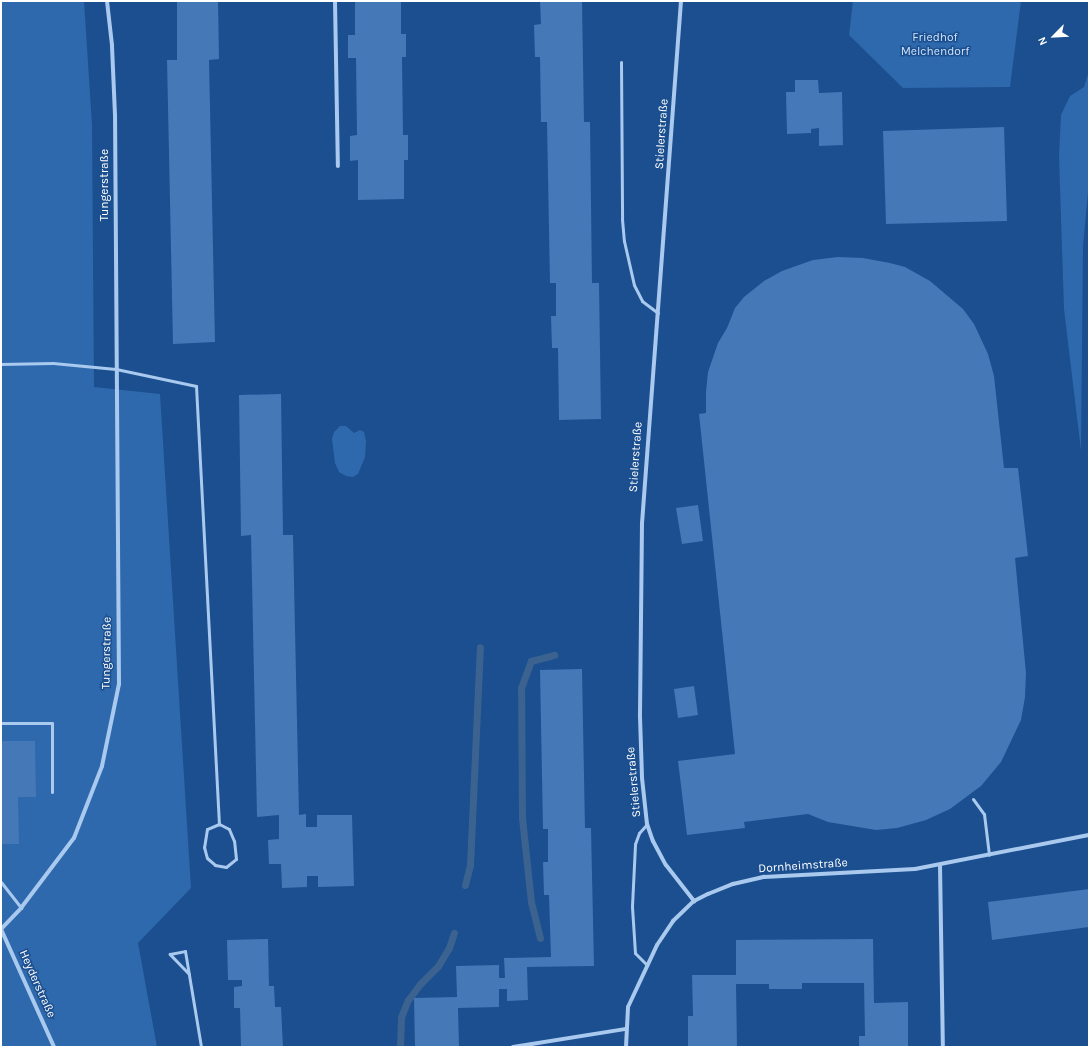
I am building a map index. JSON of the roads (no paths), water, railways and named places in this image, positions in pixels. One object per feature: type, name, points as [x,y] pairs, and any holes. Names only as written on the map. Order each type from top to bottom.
[{"type":"street","name":"Tungerstraße","points":[[1,929],[21,908],[74,838],[102,766],[119,684],[115,115],[112,45],[107,1]]},
{"type":"street","points":[[335,1],[338,166]]},
{"type":"street","name":"Stielerstraße","points":[[682,1],[642,530],[640,717],[643,792],[647,824],[653,841],[666,865],[694,901]]},
{"type":"street","name":"Dornheimstraße","points":[[626,1047],[625,1029],[628,1007],[647,965],[673,921],[694,901],[733,884],[764,877],[915,869],[1089,835]]},
{"type":"street","points":[[940,865],[943,1047]]},
{"type":"street","name":"Heyderstraße","points":[[1,929],[54,1047]]},
{"type":"street","points":[[513,1047],[625,1029]]},
{"type":"lane","points":[[621,62],[624,241],[634,285],[642,301],[658,313]]},
{"type":"lane","points":[[1,364],[53,363],[116,369],[196,386],[219,824]]},
{"type":"lane","points":[[1,723],[52,723],[52,792]]},
{"type":"lane","points":[[973,799],[984,814],[989,855]]},
{"type":"lane","points":[[219,824],[229,829],[234,841],[236,859],[226,867],[216,865],[206,858],[204,846],[207,828],[219,824]]},
{"type":"lane","points":[[647,824],[639,833],[635,844],[632,906],[635,953],[647,965]]},
{"type":"lane","points":[[1,882],[21,908]]},
{"type":"lane","points":[[189,974],[170,954],[185,951],[189,974],[201,1047]]},
{"type":"waterway","points":[[465,885],[470,865],[480,647]]},
{"type":"waterway","points":[[540,938],[531,902],[522,818],[521,688],[531,661],[554,655]]},
{"type":"waterway","points":[[400,1047],[401,1017],[408,1000],[421,983],[438,966],[449,948],[454,933]]},
{"type":"park label","name":"Friedhof Melchendorf","points":[[935,45]]}]
